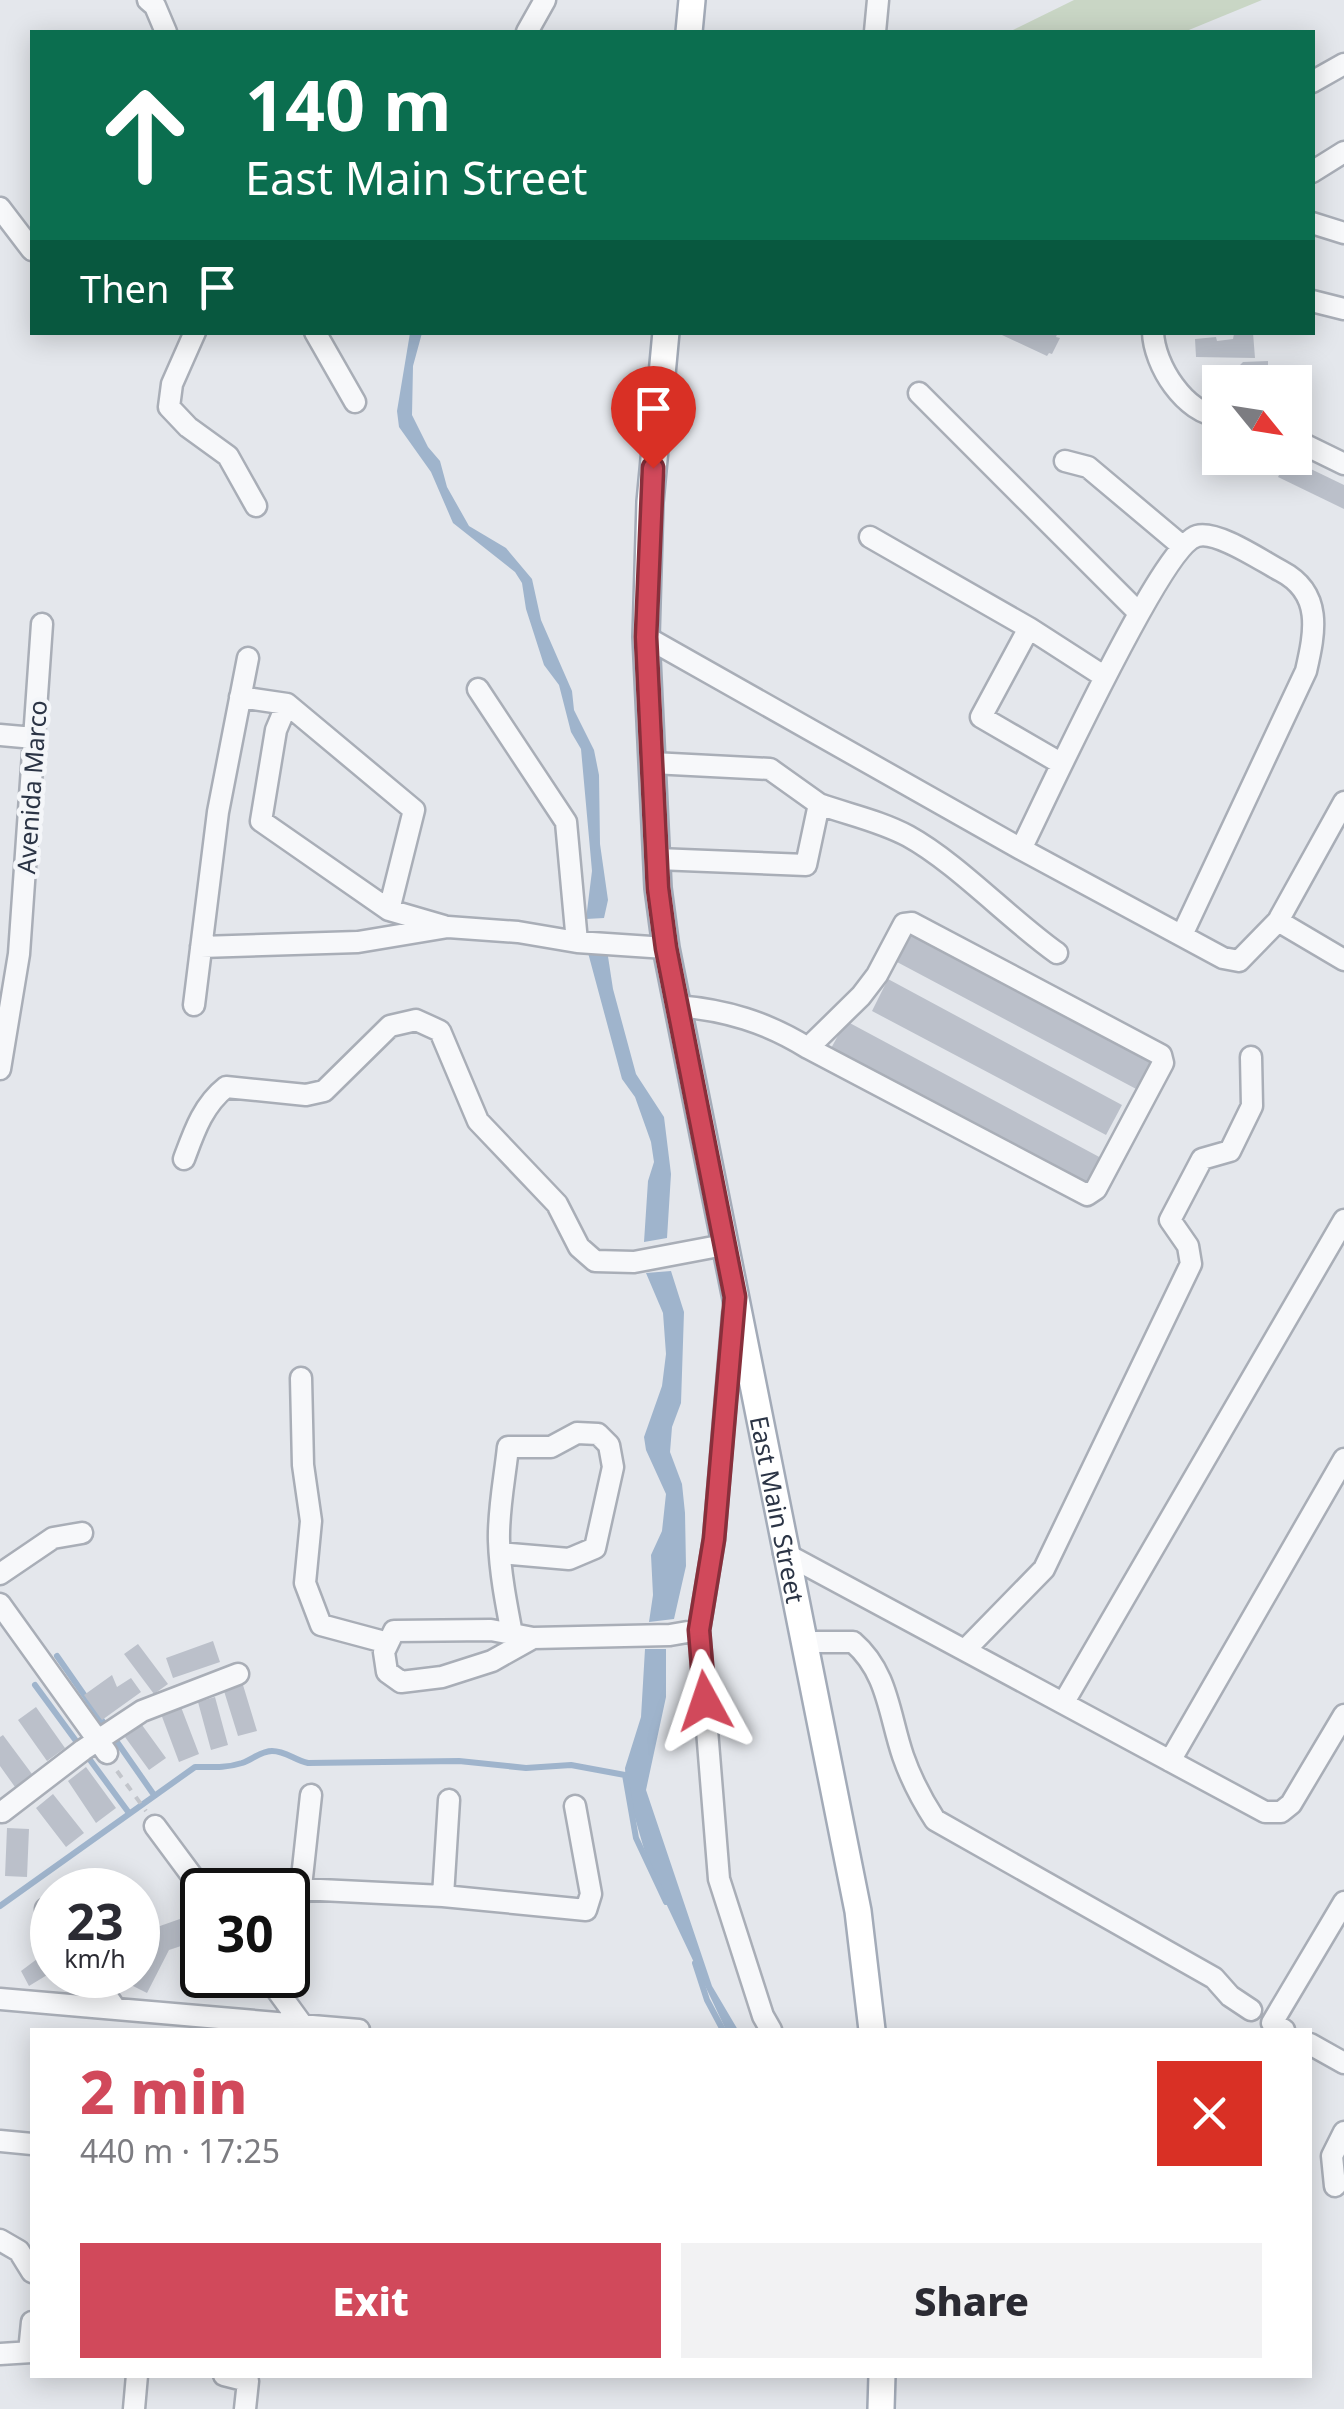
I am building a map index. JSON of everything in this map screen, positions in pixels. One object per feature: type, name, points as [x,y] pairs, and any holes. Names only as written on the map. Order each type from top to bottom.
[{"type":"main road","points":[[690,30],[692,0]]},
{"type":"main road","name":"East Main Street","points":[[666,335],[650,502],[646,637],[657,860],[666,948],[858,1911],[872,2028]]},
{"type":"main road","points":[[881,2409],[882,2378]]},
{"type":"street","points":[[148,0],[155,6],[165,30]]},
{"type":"street","points":[[528,30],[545,0]]},
{"type":"street","points":[[875,30],[878,0]]},
{"type":"street","points":[[1315,80],[1344,64]]},
{"type":"street","points":[[1315,170],[1344,152]]},
{"type":"street","points":[[0,208],[30,247]]},
{"type":"street","points":[[1315,224],[1344,233]]},
{"type":"street","points":[[1315,302],[1344,309]]},
{"type":"street","points":[[194,335],[172,384],[170,407],[188,427],[228,456],[256,506]]},
{"type":"street","points":[[317,335],[355,402]]},
{"type":"street","points":[[1153,335],[1160,365],[1202,411]]},
{"type":"street","points":[[919,393],[1139,612]]},
{"type":"street","points":[[1312,447],[1343,461]]},
{"type":"street","points":[[1065,461],[1088,467],[1182,546]]},
{"type":"street","points":[[1022,849],[1105,676],[1139,612],[1182,546],[1192,537],[1204,534],[1296,578],[1309,595],[1314,634],[1306,672],[1182,935]]},
{"type":"street","points":[[870,537],[1105,676]]},
{"type":"street","name":"Avenida Marco","points":[[0,1069],[6,1002],[20,954],[42,624]]},
{"type":"street","points":[[1029,628],[981,717],[1062,764]]},
{"type":"street","points":[[646,637],[1223,958],[1239,961],[1278,921],[1344,802]]},
{"type":"street","points":[[194,1005],[218,812],[248,658]]},
{"type":"street","points":[[478,689],[566,822],[577,942]]},
{"type":"street","points":[[240,697],[287,704],[414,810],[389,910]]},
{"type":"street","points":[[287,704],[276,730],[260,821],[389,910],[448,927],[666,948]]},
{"type":"street","points":[[0,735],[34,738]]},
{"type":"street","points":[[652,763],[770,769],[820,804],[858,818],[876,820],[912,838],[1057,953]]},
{"type":"street","points":[[657,860],[806,864],[820,804]]},
{"type":"street","points":[[1323,842],[1344,854]]},
{"type":"street","points":[[1278,921],[1344,960]]},
{"type":"street","points":[[677,1006],[720,1010],[752,1019],[1087,1195],[1096,1189],[1163,1063],[1161,1054],[912,923],[904,924],[861,996],[808,1048]]},
{"type":"street","points":[[200,947],[358,942],[448,927]]},
{"type":"street","points":[[184,1160],[198,1122],[226,1087],[306,1095],[324,1091],[390,1026],[416,1020],[440,1031],[478,1121],[557,1204],[579,1247],[595,1261],[634,1262],[724,1245]]},
{"type":"street","points":[[966,1650],[1044,1568],[1191,1264],[1188,1246],[1170,1220],[1202,1159],[1230,1151],[1252,1106],[1250,1057]]},
{"type":"street","points":[[1064,1702],[1344,1220]]},
{"type":"street","points":[[735,1297],[714,1539],[699,1630],[719,1879],[770,2028]]},
{"type":"street","points":[[302,1378],[302,1465],[311,1521],[305,1583],[321,1625],[388,1642]]},
{"type":"street","points":[[500,1553],[569,1559],[595,1548],[612,1467],[609,1445],[598,1434],[577,1432],[551,1446],[508,1447],[499,1538],[500,1553],[512,1634]]},
{"type":"street","points":[[1170,1761],[1344,1459]]},
{"type":"street","points":[[0,1574],[53,1538],[82,1533]]},
{"type":"street","points":[[784,1553],[1265,1812],[1281,1812],[1291,1804],[1344,1714]]},
{"type":"street","points":[[0,1604],[107,1755]]},
{"type":"street","points":[[533,1638],[492,1661],[442,1677],[401,1682],[386,1672],[384,1652],[394,1631],[491,1630],[533,1638],[670,1635],[699,1630]]},
{"type":"street","points":[[803,1642],[854,1642],[871,1657],[904,1758],[920,1796],[936,1820],[1214,1978],[1230,1996],[1252,2010]]},
{"type":"street","points":[[2,1812],[107,1755],[142,1711],[238,1674]]},
{"type":"street","points":[[303,1868],[311,1795]]},
{"type":"street","points":[[443,1896],[449,1800]]},
{"type":"street","points":[[310,1891],[443,1896],[586,1910],[592,1894],[575,1806]]},
{"type":"street","points":[[153,1822],[187,1868]]},
{"type":"street","points":[[1278,2027],[1344,1902]]},
{"type":"street","points":[[0,1998],[304,2027]]},
{"type":"street","points":[[108,1998],[115,2008]]},
{"type":"street","points":[[283,1998],[304,2027]]},
{"type":"street","points":[[1312,2045],[1344,2063]]},
{"type":"street","points":[[1335,2186],[1332,2156],[1344,2132]]},
{"type":"street","points":[[0,2141],[30,2144]]},
{"type":"street","points":[[0,2240],[19,2251],[30,2269]]},
{"type":"street","points":[[0,2354],[30,2352]]},
{"type":"street","points":[[134,2409],[137,2378]]},
{"type":"street","points":[[236,2378],[248,2381],[245,2409]]},
{"type":"path","points":[[107,1755],[153,1822]]},
{"type":"green space","points":[[1074,0],[1262,0],[1189,30],[1013,30]]},
{"type":"water","points":[[410,335],[421,335],[413,366],[412,415],[440,461],[447,487],[469,526],[506,548],[532,579],[541,620],[572,691],[574,710],[594,750],[608,900],[604,918],[586,919],[592,871],[581,749],[571,732],[559,685],[544,665],[522,583],[515,572],[453,523],[431,472],[399,427],[397,411]]},
{"type":"water","points":[[587,949],[607,950],[613,989],[636,1074],[664,1117],[671,1174],[667,1238],[644,1242],[648,1181],[654,1162],[651,1142],[635,1097],[622,1079]]},
{"type":"water","points":[[671,1271],[684,1312],[681,1403],[672,1427],[670,1452],[682,1484],[686,1566],[674,1619],[649,1622],[653,1595],[651,1555],[662,1531],[666,1494],[644,1437],[662,1386],[666,1354],[663,1313],[646,1273]]},
{"type":"water","points":[[645,1649],[666,1649],[666,1697],[646,1790],[712,1986],[737,2028],[725,2028],[644,1849],[626,1787],[625,1768],[641,1717]]},
{"type":"building","points":[[1002,335],[1057,335],[1060,338],[1047,356]]},
{"type":"building","points":[[1234,335],[1253,335],[1255,358],[1196,357],[1195,339],[1233,339]]},
{"type":"building","points":[[1268,361],[1268,365],[1240,365]]},
{"type":"building","points":[[1312,470],[1344,485],[1344,509],[1278,477],[1312,475]]},
{"type":"building","points":[[914,931],[1156,1060],[1140,1091],[897,962]]},
{"type":"building","points":[[888,979],[1122,1105],[1106,1135],[872,1011]]},
{"type":"building","points":[[846,1021],[1103,1159],[1087,1190],[829,1052]]},
{"type":"building","points":[[213,1641],[220,1662],[173,1678],[166,1658]]},
{"type":"building","points":[[138,1644],[168,1684],[154,1694],[124,1654]]},
{"type":"building","points":[[112,1675],[117,1687],[131,1678],[141,1692],[102,1720],[84,1695]]},
{"type":"building","points":[[243,1685],[257,1731],[238,1736],[224,1691]]},
{"type":"building","points":[[215,1697],[228,1745],[211,1750],[198,1702]]},
{"type":"building","points":[[36,1707],[65,1748],[47,1761],[18,1720]]},
{"type":"building","points":[[181,1707],[199,1754],[179,1762],[161,1714]]},
{"type":"building","points":[[142,1725],[166,1758],[149,1770],[125,1737]]},
{"type":"building","points":[[3,1735],[32,1774],[15,1787],[0,1766]]},
{"type":"building","points":[[86,1767],[116,1808],[96,1823],[68,1781]]},
{"type":"building","points":[[53,1794],[84,1833],[66,1847],[36,1808]]},
{"type":"building","points":[[7,1828],[29,1829],[27,1877],[5,1876]]},
{"type":"building","points":[[180,1919],[180,1946],[169,1950],[160,1968],[160,1926]]},
{"type":"building","points":[[30,1964],[29,1986],[21,1971]]},
{"type":"waterway","points":[[57,1656],[154,1795]]},
{"type":"waterway","points":[[35,1685],[129,1813]]},
{"type":"waterway","points":[[0,1906],[195,1767],[236,1765],[272,1751],[308,1763],[459,1761],[526,1768],[571,1765],[625,1775],[636,1838],[666,1902]]},
{"type":"waterway","points":[[695,1963],[707,2000],[722,2028]]},
{"type":"route","points":[[653,468],[646,637],[658,888],[666,948],[735,1297],[714,1539],[699,1630],[705,1701]]}]
